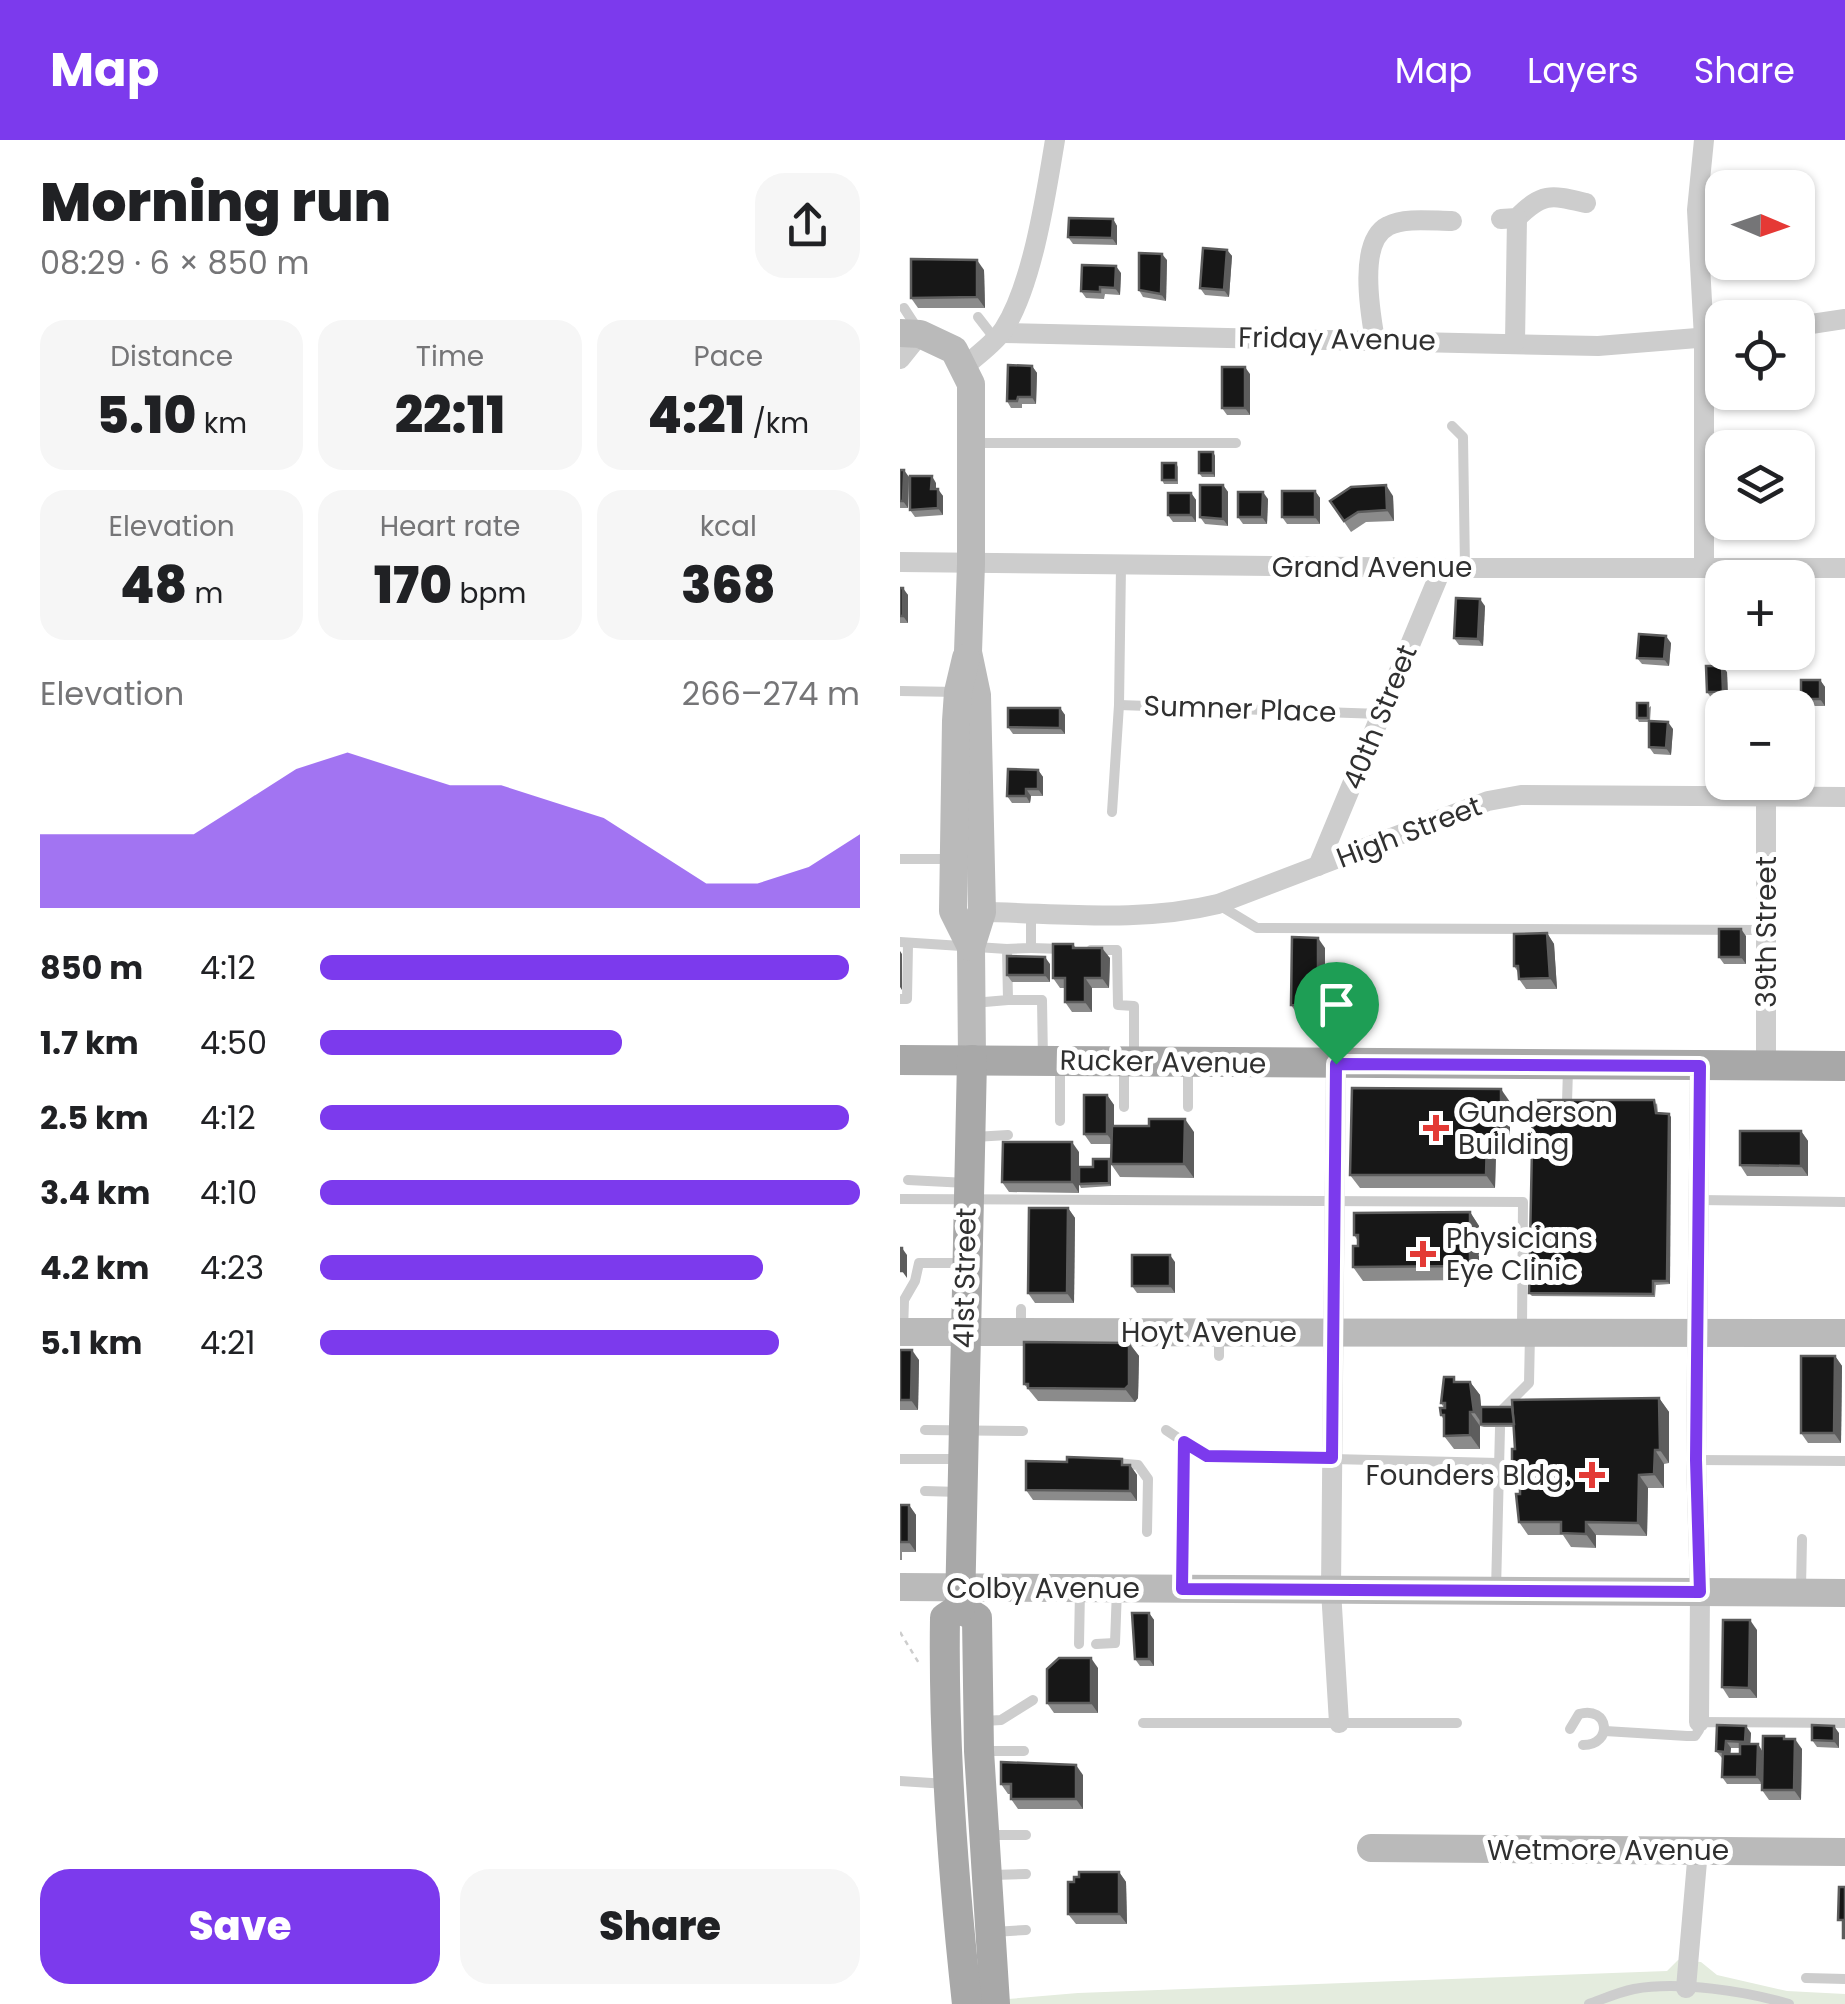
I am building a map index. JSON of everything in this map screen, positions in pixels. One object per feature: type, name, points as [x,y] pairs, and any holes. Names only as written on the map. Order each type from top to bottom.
[{"type":"main road","points":[[908,325],[954,350],[964,367]]},
{"type":"main road","name":"41st Street","points":[[964,367],[971,384],[972,564],[968,652],[958,692],[967,803],[982,912],[971,948],[960,1598],[945,1618],[948,1784],[967,2004]]},
{"type":"main road","name":"41st Street","points":[[968,652],[977,694],[967,803],[954,859],[953,912],[971,948]]},
{"type":"main road","name":"Rucker Avenue","points":[[900,1060],[1845,1066]]},
{"type":"main road","name":"Hoyt Avenue","points":[[902,1332],[964,1333],[1021,1320],[1218,1344],[1334,1333],[1845,1333]]},
{"type":"main road","name":"Colby Avenue","points":[[900,1587],[960,1598],[1080,1588],[1845,1593]]},
{"type":"main road","name":"41st Street","points":[[960,1598],[977,1618],[978,1752],[995,2004]]},
{"type":"main road","name":"Wetmore Avenue","points":[[1372,1848],[1845,1852]]},
{"type":"street","points":[[964,367],[998,336],[1014,309],[1056,140]]},
{"type":"street","points":[[1704,140],[1697,210],[1708,300]]},
{"type":"street","points":[[1515,342],[1509,219],[1535,200],[1560,198],[1586,204]]},
{"type":"street","points":[[1375,340],[1369,306],[1370,249],[1374,236],[1400,222],[1452,220]]},
{"type":"street","points":[[1815,324],[1845,320]]},
{"type":"street","points":[[900,359],[908,325]]},
{"type":"street","name":"Friday Avenue","points":[[998,336],[1598,346],[1705,338]]},
{"type":"street","points":[[1704,566],[1710,410]]},
{"type":"street","name":"Grand Avenue","points":[[900,562],[1845,568]]},
{"type":"street","name":"40th Street","points":[[1318,866],[1442,568]]},
{"type":"street","name":"High Street","points":[[982,912],[1137,916],[1184,912],[1218,904],[1488,801],[1520,795],[1705,797]]},
{"type":"street","name":"High Street","points":[[1815,797],[1845,797]]},
{"type":"street","name":"39th Street","points":[[1766,800],[1766,1066]]},
{"type":"street","points":[[1336,1064],[1334,1333],[1327,1423],[1332,1458],[1331,1590],[1339,1723]]},
{"type":"street","points":[[1700,1066],[1698,1332],[1691,1382],[1700,1592],[1700,1722]]},
{"type":"street","points":[[1686,1988],[1698,1850]]},
{"type":"lane","points":[[978,317],[998,336]]},
{"type":"lane","points":[[1452,426],[1463,437],[1465,568]]},
{"type":"lane","points":[[972,443],[1236,443]]},
{"type":"lane","name":"Sumner Place","points":[[1121,566],[1119,705],[1381,714]]},
{"type":"lane","points":[[900,691],[958,692]]},
{"type":"lane","points":[[1112,812],[1119,705]]},
{"type":"lane","points":[[900,858],[954,859]]},
{"type":"lane","points":[[1218,904],[1257,928],[1766,930]]},
{"type":"lane","points":[[1031,913],[1031,948]]},
{"type":"lane","points":[[900,999],[907,999],[904,944],[1117,950],[1118,1006],[1134,1006],[1124,1108]]},
{"type":"lane","points":[[1006,949],[1008,1000]]},
{"type":"lane","points":[[971,1003],[1042,1000],[1060,1121]]},
{"type":"lane","points":[[1188,1062],[1188,1107]]},
{"type":"lane","points":[[1567,1103],[1568,1065]]},
{"type":"lane","points":[[968,1137],[1008,1135]]},
{"type":"lane","points":[[908,1180],[966,1192]]},
{"type":"lane","points":[[900,1200],[966,1192],[1335,1202],[1523,1202],[1529,1383],[1501,1411]]},
{"type":"lane","points":[[1698,1200],[1845,1202]]},
{"type":"lane","points":[[902,1332],[904,1300],[915,1281],[918,1263],[966,1263]]},
{"type":"lane","points":[[1496,1591],[1500,1428]]},
{"type":"lane","points":[[926,1430],[963,1446]]},
{"type":"lane","points":[[1166,1430],[1207,1456],[1498,1464]]},
{"type":"lane","points":[[900,1459],[1023,1431]]},
{"type":"lane","points":[[1182,1589],[1184,1442]]},
{"type":"lane","points":[[1696,1460],[1845,1462]]},
{"type":"lane","points":[[1094,1463],[1130,1463],[1143,1470],[1148,1479],[1147,1532]]},
{"type":"lane","points":[[925,1491],[962,1492]]},
{"type":"lane","points":[[1801,1593],[1802,1539]]},
{"type":"lane","points":[[1079,1644],[1080,1588]]},
{"type":"lane","points":[[1096,1644],[1116,1644],[1117,1588]]},
{"type":"lane","points":[[978,1721],[1002,1720],[1033,1700]]},
{"type":"lane","points":[[1570,1729],[1575,1717],[1590,1711],[1603,1720],[1605,1731],[1595,1744],[1583,1745]]},
{"type":"lane","points":[[1605,1731],[1694,1736],[1700,1730],[1700,1722],[1845,1723]]},
{"type":"lane","points":[[1143,1723],[1457,1723]]},
{"type":"lane","points":[[978,1752],[1024,1751]]},
{"type":"lane","points":[[900,1782],[948,1784]]},
{"type":"lane","points":[[984,1835],[1026,1835]]},
{"type":"lane","points":[[987,1875],[1026,1874]]},
{"type":"lane","points":[[992,1932],[1026,1930]]},
{"type":"lane","points":[[1806,1978],[1845,1979]]},
{"type":"lane","points":[[1589,2004],[1633,1989],[1686,1988],[1758,1995],[1789,2004]]},
{"type":"shaded area","points":[[1678,1960],[1701,1962],[1717,1975],[1787,1991],[1845,1994],[1845,2004],[1009,2004],[1008,1999],[1078,1993],[1667,1971]]},
{"type":"building","points":[[1069,218],[1113,219],[1112,238],[1068,237]]},
{"type":"building","points":[[1203,248],[1227,250],[1224,290],[1200,288]]},
{"type":"building","points":[[1139,253],[1162,254],[1161,294],[1139,290]]},
{"type":"building","points":[[911,259],[977,260],[977,297],[911,298]]},
{"type":"building","points":[[1082,265],[1116,266],[1115,288],[1081,291]]},
{"type":"building","points":[[1008,365],[1032,366],[1032,397],[1007,401]]},
{"type":"building","points":[[1222,367],[1245,367],[1245,408],[1222,408]]},
{"type":"building","points":[[1199,452],[1213,452],[1213,473],[1199,473]]},
{"type":"building","points":[[1162,463],[1176,463],[1176,480],[1162,480]]},
{"type":"building","points":[[900,470],[904,470],[903,501],[900,501]]},
{"type":"building","points":[[910,476],[932,476],[931,489],[938,489],[938,508],[910,510]]},
{"type":"building","points":[[1200,485],[1223,485],[1223,519],[1200,517]]},
{"type":"building","points":[[1386,485],[1387,510],[1358,512],[1344,521],[1330,501],[1351,487]]},
{"type":"building","points":[[1282,491],[1315,491],[1315,517],[1282,517]]},
{"type":"building","points":[[1238,492],[1263,492],[1262,517],[1238,517]]},
{"type":"building","points":[[1168,493],[1191,493],[1191,515],[1168,515]]},
{"type":"building","points":[[903,588],[903,616],[900,616]]},
{"type":"building","points":[[1456,598],[1480,599],[1478,639],[1454,638]]},
{"type":"building","points":[[1639,634],[1666,636],[1664,659],[1637,658]]},
{"type":"building","points":[[1706,670],[1722,670],[1723,690],[1707,690]]},
{"type":"building","points":[[1801,680],[1820,680],[1820,699],[1815,699],[1815,690],[1801,690]]},
{"type":"building","points":[[1637,703],[1648,703],[1648,718],[1637,718]]},
{"type":"building","points":[[1008,708],[1060,708],[1060,728],[1008,727]]},
{"type":"building","points":[[1649,721],[1668,722],[1666,748],[1649,747]]},
{"type":"building","points":[[1008,769],[1038,770],[1038,789],[1026,789],[1026,796],[1007,796]]},
{"type":"building","points":[[1719,929],[1741,929],[1741,957],[1719,957]]},
{"type":"building","points":[[1547,933],[1550,978],[1519,979],[1518,966],[1514,966],[1514,934]]},
{"type":"building","points":[[1292,937],[1318,938],[1318,977],[1357,977],[1357,1006],[1291,1005]]},
{"type":"building","points":[[1053,944],[1102,948],[1102,978],[1085,978],[1085,1002],[1065,1002],[1065,978],[1053,978]]},
{"type":"building","points":[[1007,956],[1045,957],[1045,975],[1007,975]]},
{"type":"building","name":"Gunderson Building","points":[[1352,1088],[1501,1089],[1501,1139],[1487,1140],[1486,1175],[1350,1175]]},
{"type":"building","points":[[1084,1095],[1107,1095],[1107,1134],[1084,1134]]},
{"type":"building","points":[[1533,1100],[1654,1100],[1656,1113],[1669,1114],[1667,1281],[1653,1281],[1653,1294],[1529,1293]]},
{"type":"building","points":[[1149,1119],[1185,1119],[1184,1164],[1111,1164],[1112,1126],[1149,1126]]},
{"type":"building","points":[[1740,1131],[1801,1131],[1801,1166],[1740,1165]]},
{"type":"building","points":[[1003,1142],[1072,1142],[1072,1182],[1002,1182]]},
{"type":"building","points":[[1093,1159],[1109,1159],[1109,1183],[1079,1184],[1079,1167],[1093,1167]]},
{"type":"building","points":[[1029,1208],[1068,1208],[1067,1293],[1028,1293]]},
{"type":"building","name":"Physicians Eye Clinic","points":[[1470,1212],[1470,1266],[1353,1267],[1353,1246],[1358,1246],[1354,1213]]},
{"type":"building","points":[[1132,1255],[1170,1255],[1170,1286],[1132,1286]]},
{"type":"building","points":[[1024,1342],[1129,1343],[1129,1385],[1125,1389],[1028,1388],[1024,1384]]},
{"type":"building","points":[[900,1350],[912,1350],[911,1400],[900,1400]]},
{"type":"building","points":[[1801,1356],[1835,1356],[1834,1433],[1801,1433]]},
{"type":"building","points":[[1444,1377],[1454,1377],[1454,1382],[1470,1382],[1474,1412],[1470,1412],[1470,1435],[1444,1436],[1440,1408],[1445,1408],[1445,1403],[1441,1403]]},
{"type":"building","name":"Founders Bldg.","points":[[1659,1398],[1660,1450],[1655,1450],[1654,1474],[1639,1475],[1638,1523],[1586,1522],[1586,1534],[1561,1533],[1561,1522],[1519,1522],[1516,1494],[1520,1494],[1520,1473],[1512,1473],[1512,1400]]},
{"type":"building","points":[[1481,1407],[1512,1407],[1514,1424],[1481,1424]]},
{"type":"building","points":[[1067,1457],[1122,1459],[1122,1465],[1130,1465],[1130,1491],[1026,1490],[1026,1461],[1067,1462]]},
{"type":"building","points":[[900,1505],[909,1505],[909,1542],[900,1542]]},
{"type":"building","points":[[1132,1613],[1149,1613],[1149,1659],[1135,1659]]},
{"type":"building","points":[[1723,1620],[1750,1620],[1749,1688],[1722,1687]]},
{"type":"building","points":[[1059,1658],[1091,1658],[1091,1703],[1047,1703],[1047,1669]]},
{"type":"building","points":[[1717,1725],[1746,1726],[1745,1742],[1726,1741],[1725,1752],[1716,1751]]},
{"type":"building","points":[[1812,1725],[1834,1726],[1834,1741],[1812,1740]]},
{"type":"building","points":[[1763,1736],[1795,1739],[1794,1790],[1762,1790]]},
{"type":"building","points":[[1740,1744],[1758,1744],[1757,1777],[1722,1777],[1723,1754],[1740,1754]]},
{"type":"building","points":[[1001,1762],[1076,1765],[1076,1799],[1011,1799],[1011,1784],[1001,1784]]},
{"type":"building","points":[[1079,1872],[1119,1872],[1119,1914],[1068,1914],[1068,1882],[1074,1882]]},
{"type":"building","points":[[1839,1887],[1845,1887],[1845,1938],[1843,1920],[1838,1920]]},
{"type":"place","name":"Gunderson Building","points":[[1436,1128]]},
{"type":"place","name":"Physicians Eye Clinic","points":[[1423,1254]]},
{"type":"place","name":"Founders Bldg.","points":[[1592,1475]]},
{"type":"route","points":[[1336,1064],[1700,1066],[1696,1460],[1700,1592],[1182,1589],[1184,1442],[1207,1456],[1332,1458],[1336,1064]]}]
